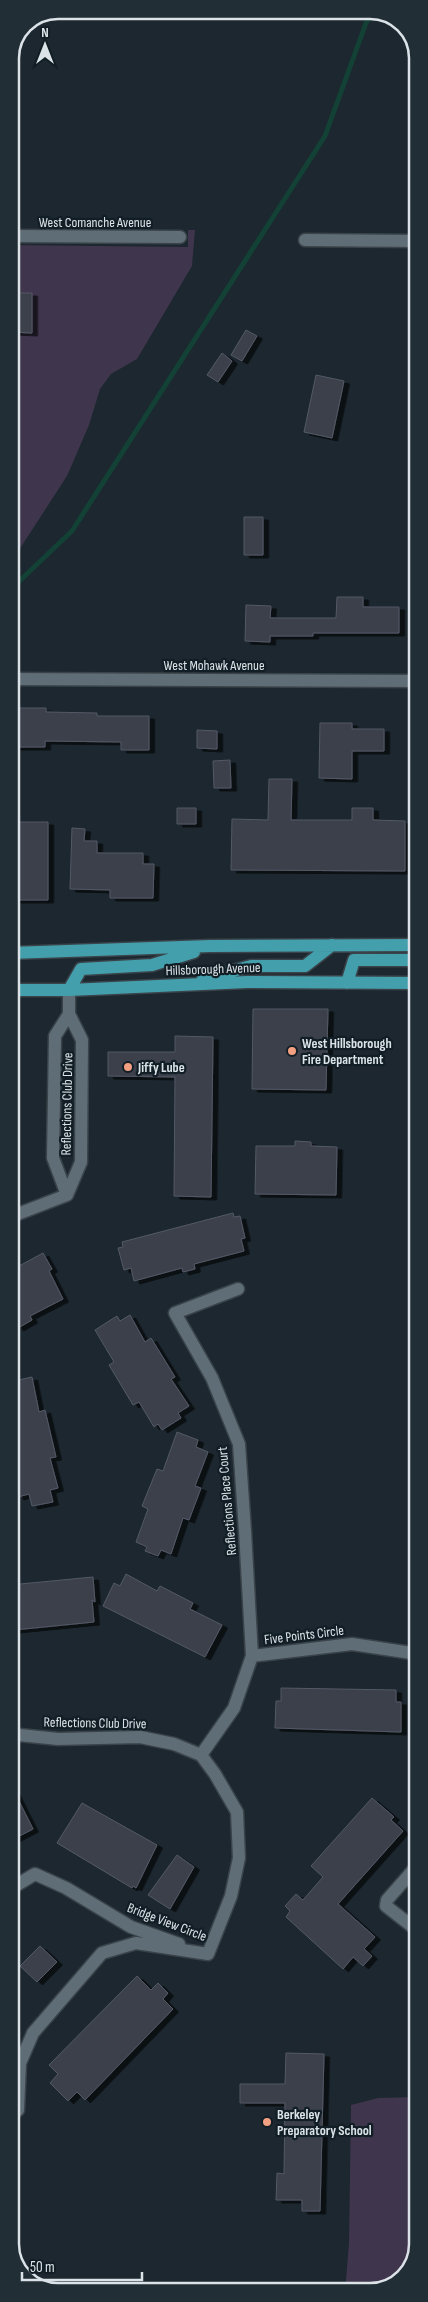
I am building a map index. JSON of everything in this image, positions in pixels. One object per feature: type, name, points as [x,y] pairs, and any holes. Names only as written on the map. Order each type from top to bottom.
[{"type":"main road","points":[[179,985],[251,966],[305,966],[332,945]]},
{"type":"main road","name":"Hillsborough Avenue","points":[[19,953],[210,946],[409,945]]},
{"type":"main road","points":[[69,990],[81,969],[152,965],[210,946]]},
{"type":"main road","points":[[347,983],[354,960],[409,960]]},
{"type":"main road","name":"Hillsborough Avenue","points":[[19,990],[69,990],[247,982],[409,983]]},
{"type":"street","name":"West Comanche Avenue","points":[[19,236],[180,237]]},
{"type":"street","points":[[305,240],[409,241]]},
{"type":"street","name":"West Mohawk Avenue","points":[[19,679],[409,681]]},
{"type":"street","name":"Reflections Club Drive","points":[[67,1195],[82,1162],[82,1040],[69,1014],[69,990]]},
{"type":"street","name":"Reflections Club Drive","points":[[67,1195],[53,1158],[55,1036],[69,1014]]},
{"type":"street","points":[[19,1214],[67,1195]]},
{"type":"street","name":"Reflections Place Court","points":[[200,1755],[234,1708],[252,1656],[239,1444],[212,1378],[175,1313],[238,1289]]},
{"type":"street","name":"Five Points Circle","points":[[252,1656],[352,1644],[409,1653]]},
{"type":"street","name":"Reflections Club Drive","points":[[19,1735],[58,1739],[140,1737],[174,1744],[200,1755],[215,1774],[237,1812],[239,1849],[239,1858],[231,1896],[208,1954]]},
{"type":"street","name":"Bridge View Circle","points":[[19,1884],[35,1874],[66,1888],[131,1927],[208,1954]]},
{"type":"street","points":[[409,1876],[387,1900],[386,1906],[409,1924]]},
{"type":"street","name":"Bridge View Circle","points":[[19,2086],[20,2063],[33,2033],[102,1954],[136,1943],[208,1954]]},
{"type":"shaded area","points":[[188,230],[195,230],[192,266],[137,359],[111,374],[100,389],[89,425],[67,476],[19,550],[19,245],[188,247]]},
{"type":"shaded area","points":[[409,2097],[409,2249],[404,2264],[390,2278],[375,2283],[346,2283],[349,2243],[351,2105],[378,2098]]},
{"type":"building","points":[[19,293],[32,293],[32,333],[19,332]]},
{"type":"building","points":[[246,330],[257,336],[242,361],[231,355]]},
{"type":"building","points":[[222,353],[232,361],[218,382],[207,375]]},
{"type":"building","points":[[316,375],[344,381],[332,438],[304,432]]},
{"type":"building","points":[[244,517],[263,517],[263,555],[244,555]]},
{"type":"building","points":[[337,597],[363,597],[363,607],[399,607],[399,633],[313,633],[313,636],[270,636],[270,642],[245,641],[246,605],[271,606],[270,618],[336,618]]},
{"type":"building","points":[[19,708],[46,708],[46,712],[97,713],[97,716],[149,716],[149,750],[121,750],[121,742],[45,741],[45,747],[19,747]]},
{"type":"building","points":[[320,723],[352,723],[352,729],[384,729],[384,751],[352,751],[352,779],[319,778]]},
{"type":"building","points":[[197,730],[217,731],[217,749],[197,748]]},
{"type":"building","points":[[230,760],[231,788],[214,788],[213,761]]},
{"type":"building","points":[[269,779],[292,779],[291,820],[352,820],[352,808],[373,808],[373,820],[405,821],[405,871],[231,870],[232,819],[268,820]]},
{"type":"building","points":[[177,808],[196,808],[196,824],[177,824]]},
{"type":"building","points":[[19,822],[48,822],[48,900],[19,900]]},
{"type":"building","points":[[72,828],[85,829],[84,841],[97,841],[97,853],[143,853],[143,864],[154,864],[153,898],[110,898],[110,890],[70,889]]},
{"type":"building","points":[[253,1009],[328,1009],[326,1090],[252,1089]]},
{"type":"building","points":[[175,1036],[213,1037],[211,1197],[174,1196],[175,1077],[108,1076],[108,1052],[175,1052]]},
{"type":"building","points":[[295,1141],[311,1142],[311,1146],[337,1147],[336,1195],[255,1194],[256,1146],[295,1146]]},
{"type":"building","points":[[233,1213],[234,1217],[240,1216],[245,1238],[241,1239],[244,1251],[194,1264],[195,1269],[183,1272],[182,1268],[134,1281],[131,1268],[124,1270],[118,1248],[123,1247],[122,1242]]},
{"type":"building","points":[[43,1253],[52,1269],[49,1271],[63,1299],[30,1316],[32,1320],[19,1327],[19,1266]]},
{"type":"building","points":[[130,1315],[145,1342],[151,1338],[175,1377],[171,1379],[189,1406],[178,1413],[181,1418],[162,1430],[158,1424],[154,1427],[139,1402],[133,1405],[109,1365],[114,1362],[95,1330],[117,1316],[120,1321]]},
{"type":"building","points":[[32,1377],[39,1412],[45,1410],[56,1457],[50,1458],[58,1488],[50,1490],[53,1502],[32,1506],[29,1494],[19,1497],[19,1380]]},
{"type":"building","points":[[177,1432],[198,1440],[196,1447],[208,1452],[195,1486],[201,1488],[189,1520],[183,1518],[171,1554],[161,1550],[158,1556],[145,1551],[147,1547],[136,1542],[148,1509],[142,1506],[157,1469],[163,1471]]},
{"type":"building","points":[[126,1574],[157,1591],[160,1586],[193,1603],[190,1609],[222,1625],[205,1657],[103,1606],[114,1583],[120,1586]]},
{"type":"building","points":[[93,1577],[95,1602],[92,1600],[94,1622],[19,1630],[19,1584]]},
{"type":"building","points":[[281,1688],[396,1690],[396,1702],[401,1702],[401,1732],[275,1728],[276,1701],[281,1701]]},
{"type":"building","points":[[372,1798],[394,1817],[391,1820],[403,1831],[338,1904],[375,1937],[364,1949],[372,1956],[363,1966],[353,1957],[343,1969],[286,1917],[290,1911],[285,1906],[296,1894],[303,1900],[323,1877],[311,1866]]},
{"type":"building","points":[[19,1801],[33,1829],[19,1836]]},
{"type":"building","points":[[82,1803],[157,1845],[136,1888],[133,1886],[132,1888],[57,1843]]},
{"type":"building","points":[[177,1855],[194,1867],[170,1909],[148,1895]]},
{"type":"building","points":[[40,1946],[57,1962],[37,1982],[20,1966]]},
{"type":"building","points":[[137,1976],[151,1990],[158,1983],[168,1993],[163,1999],[173,2009],[85,2100],[77,2092],[68,2101],[50,2083],[58,2074],[49,2065]]},
{"type":"building","points":[[286,2053],[324,2054],[320,2211],[302,2211],[302,2200],[276,2200],[277,2173],[284,2174],[285,2103],[240,2103],[240,2084],[285,2084]]},
{"type":"waterway","points":[[19,581],[72,531],[325,136],[368,19]]},
{"type":"place","name":"West Hillsborough Fire Department","points":[[292,1051]]},
{"type":"place","name":"Jiffy Lube","points":[[128,1067]]},
{"type":"place","name":"Berkeley Preparatory School","points":[[267,2122]]}]
